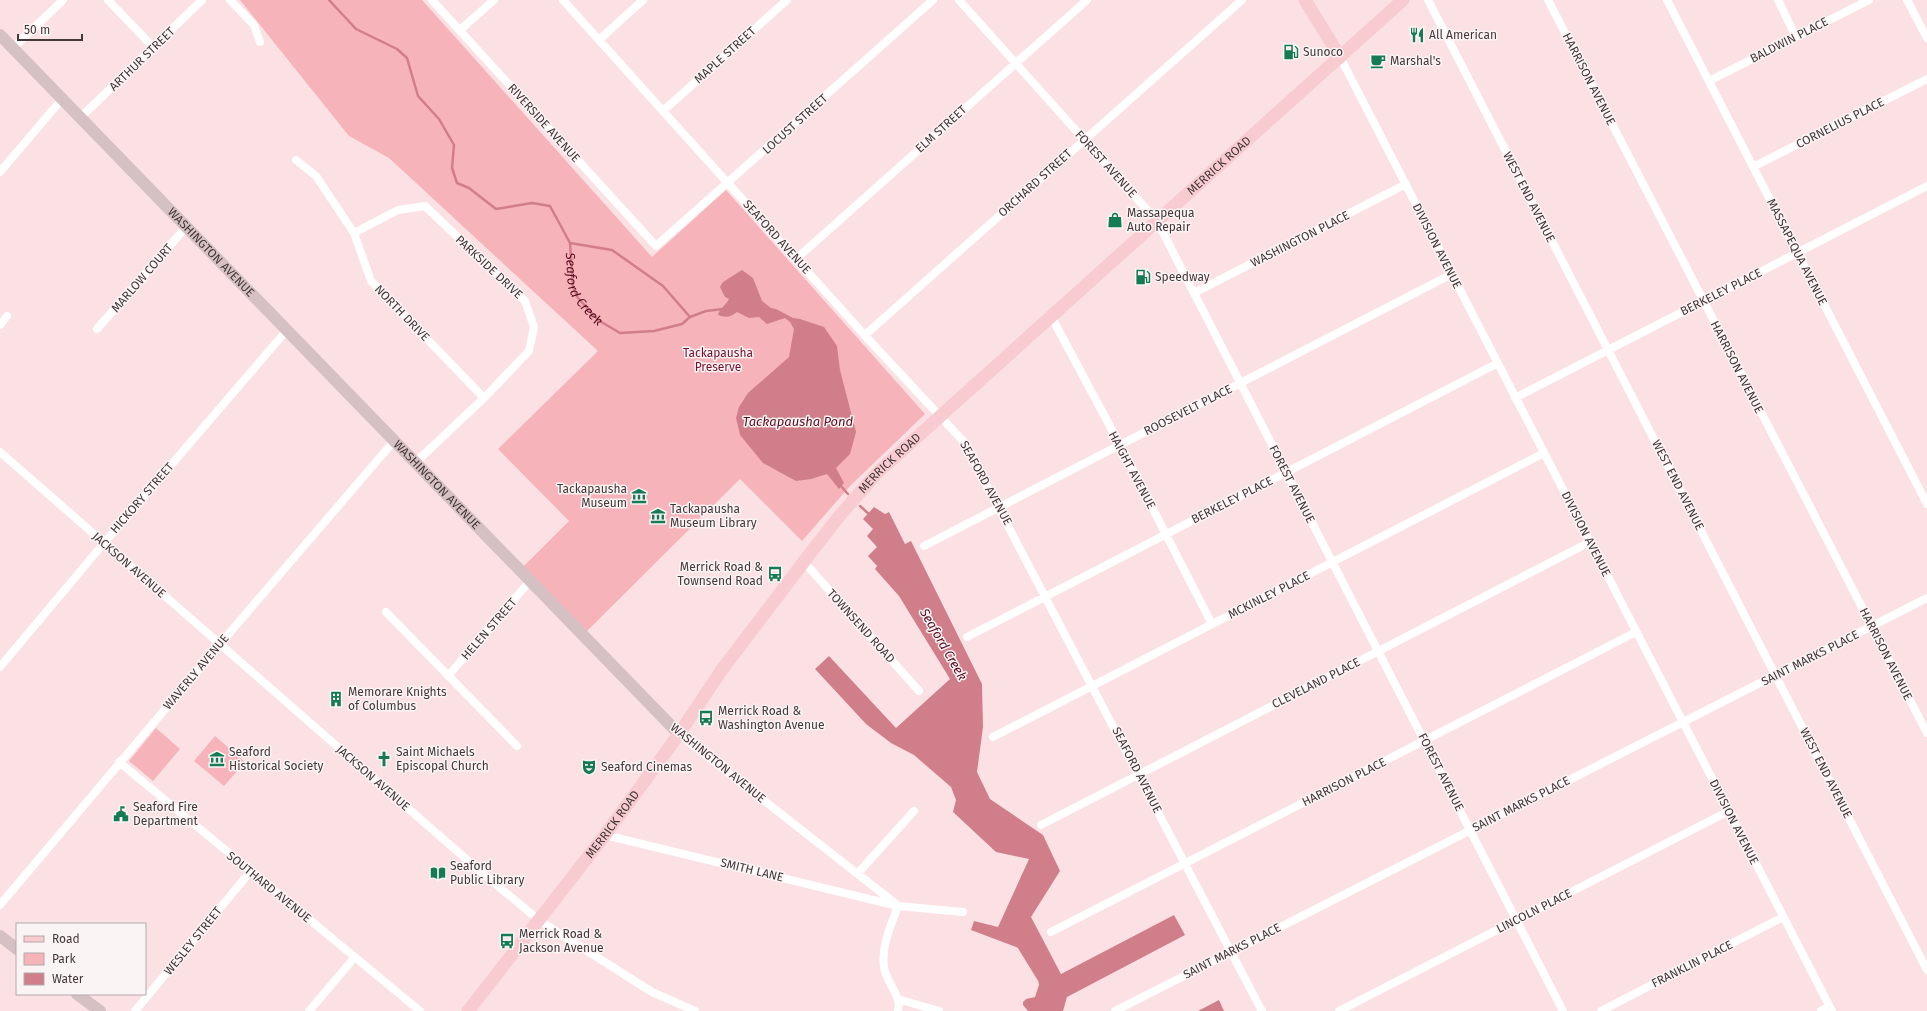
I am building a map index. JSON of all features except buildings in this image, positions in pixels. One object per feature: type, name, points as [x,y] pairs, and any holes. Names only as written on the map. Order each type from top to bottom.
[{"type":"main road","points":[[1305,0],[1340,57]]},
{"type":"main road","name":"MERRICK ROAD","points":[[468,1011],[540,921],[605,835],[679,734],[721,671],[841,514],[877,473],[1403,0]]},
{"type":"street","points":[[12,48],[63,0]]},
{"type":"street","points":[[108,0],[154,48]]},
{"type":"street","name":"ARTHUR STREET","points":[[80,118],[202,0]]},
{"type":"street","points":[[230,0],[254,25],[260,42]]},
{"type":"street","name":"RIVERSIDE AVENUE","points":[[432,0],[656,246]]},
{"type":"street","points":[[460,30],[494,0]]},
{"type":"street","name":"SEAFORD AVENUE","points":[[563,0],[967,447],[1000,507],[1262,1011]]},
{"type":"street","points":[[599,40],[643,0]]},
{"type":"street","name":"MAPLE STREET","points":[[663,111],[787,0]]},
{"type":"street","name":"LOCUST STREET","points":[[656,246],[933,0]]},
{"type":"street","name":"FOREST AVENUE","points":[[959,0],[1157,221],[1564,1011]]},
{"type":"street","name":"ELM STREET","points":[[796,259],[1087,0]]},
{"type":"street","name":"ORCHARD STREET","points":[[865,335],[1242,0]]},
{"type":"street","name":"WEST END AVENUE","points":[[1428,0],[1927,970]]},
{"type":"street","name":"HARRISON AVENUE","points":[[1548,0],[1927,733]]},
{"type":"street","name":"MASSAPEQUA AVENUE","points":[[1667,0],[1927,504]]},
{"type":"street","points":[[1778,0],[1796,37]]},
{"type":"street","name":"BALDWIN PLACE","points":[[1709,81],[1869,0]]},
{"type":"street","points":[[1907,0],[1927,38]]},
{"type":"street","name":"WASHINGTON AVENUE","points":[[0,35],[679,734],[858,873],[898,906]]},
{"type":"street","name":"DIVISION AVENUE","points":[[1340,57],[1831,1009]]},
{"type":"street","name":"CORNELIUS PLACE","points":[[1753,167],[1927,79]]},
{"type":"street","points":[[0,172],[62,99]]},
{"type":"street","name":"NORTH DRIVE","points":[[296,160],[316,176],[354,233],[371,281],[484,398]]},
{"type":"street","name":"WASHINGTON PLACE","points":[[1194,293],[1406,184]]},
{"type":"street","name":"BERKELEY PLACE","points":[[1515,398],[1927,186]]},
{"type":"street","name":"PARKSIDE DRIVE","points":[[354,233],[398,210],[424,206],[525,301],[534,328],[529,350],[484,398],[415,463]]},
{"type":"street","name":"MARLOW COURT","points":[[97,329],[186,227]]},
{"type":"street","name":"ROOSEVELT PLACE","points":[[924,546],[1452,274]]},
{"type":"street","points":[[0,326],[7,316]]},
{"type":"street","name":"HAIGHT AVENUE","points":[[1051,316],[1120,445],[1212,624]]},
{"type":"street","name":"HICKORY STREET","points":[[0,667],[104,543],[287,330]]},
{"type":"street","name":"BERKELEY PLACE","points":[[967,637],[1498,363]]},
{"type":"street","name":"WAVERLY AVENUE","points":[[0,905],[119,762],[394,441]]},
{"type":"street","name":"MCKINLEY PLACE","points":[[993,737],[1544,453]]},
{"type":"street","name":"JACKSON AVENUE","points":[[1,455],[540,921],[652,992],[695,1011]]},
{"type":"street","name":"CLEVELAND PLACE","points":[[1041,825],[1590,542]]},
{"type":"street","name":"TOWNSEND ROAD","points":[[804,562],[919,690]]},
{"type":"street","name":"HELEN STREET","points":[[448,676],[530,581]]},
{"type":"street","name":"SAINT MARKS PLACE","points":[[1115,1011],[1927,598]]},
{"type":"street","points":[[386,612],[517,746]]},
{"type":"street","name":"HARRISON PLACE","points":[[1051,932],[1636,632]]},
{"type":"street","name":"SOUTHARD AVENUE","points":[[119,762],[250,872],[420,1011]]},
{"type":"street","points":[[858,873],[914,811]]},
{"type":"street","name":"LINCOLN PLACE","points":[[1338,1011],[1729,811]]},
{"type":"street","name":"SMITH LANE","points":[[605,835],[898,906],[963,912]]},
{"type":"street","name":"WESLEY STREET","points":[[135,1011],[250,872]]},
{"type":"street","points":[[898,906],[886,937],[884,956],[887,976],[898,999],[898,1011]]},
{"type":"street","name":"FRANKLIN PLACE","points":[[1601,1011],[1783,917]]},
{"type":"street","points":[[0,936],[16,948]]},
{"type":"street","points":[[309,1011],[355,958]]},
{"type":"street","points":[[78,995],[100,1011]]},
{"type":"street","points":[[898,999],[939,1011]]},
{"type":"street","points":[[1820,1011],[1831,1009]]},
{"type":"green space","name":"Tackapausha Preserve","points":[[240,0],[422,0],[652,257],[726,190],[925,414],[850,486],[802,541],[740,479],[587,631],[523,567],[569,521],[498,449],[598,351],[389,158],[349,136]]},
{"type":"green space","points":[[156,728],[180,749],[153,781],[129,761]]},
{"type":"green space","points":[[215,736],[245,762],[224,786],[194,761]]},
{"type":"water","name":"Tackapausha Pond","points":[[742,270],[753,278],[762,301],[771,308],[793,318],[824,327],[837,346],[840,370],[856,432],[850,454],[836,468],[844,483],[839,489],[827,474],[811,479],[796,481],[763,463],[740,435],[736,418],[739,407],[748,393],[789,357],[794,329],[790,322],[785,318],[767,324],[759,317],[749,318],[737,312],[728,316],[718,315],[729,299],[725,297],[720,287],[723,282]]},
{"type":"water","points":[[874,507],[885,514],[889,512],[905,544],[911,541],[982,684],[983,727],[977,772],[990,799],[1043,835],[1060,871],[1031,917],[1061,974],[1174,915],[1185,935],[1067,997],[1063,1011],[1028,1011],[1023,1005],[1023,1002],[1026,999],[1035,997],[1039,985],[1035,960],[1021,949],[971,930],[974,921],[998,927],[1029,859],[996,852],[953,812],[956,800],[951,787],[914,755],[891,743],[866,724],[815,669],[829,656],[896,728],[950,679],[899,596],[875,569],[877,566],[868,556],[877,547],[867,536],[873,529],[863,519]]},
{"type":"water","points":[[1219,1000],[1224,1011],[1198,1011]]},
{"type":"waterway","name":"Seaford Creek","points":[[329,0],[356,29],[397,49],[407,58],[418,96],[439,119],[454,145],[452,168],[457,183],[469,188],[496,209],[532,203],[550,206],[570,243],[573,287],[578,298],[598,320],[620,333],[654,331],[682,324],[690,317],[706,311],[723,309]]},
{"type":"waterway","points":[[570,243],[612,250],[663,286],[690,317]]},
{"type":"waterway","name":"Seaford Creek","points":[[839,484],[848,494]]},
{"type":"waterway","name":"Seaford Creek","points":[[860,506],[870,515]]},
{"type":"waterway","name":"Seaford Creek","points":[[1023,942],[1055,994],[1054,1011]]},
{"type":"place","name":"All American","points":[[1417,35]]},
{"type":"place","name":"Sunoco","points":[[1291,52]]},
{"type":"place","name":"Marshal's","points":[[1378,61]]},
{"type":"place","name":"Massapequa Auto Repair","points":[[1115,220]]},
{"type":"place","name":"Speedway","points":[[1143,277]]},
{"type":"place","name":"Tackapausha Museum","points":[[639,496]]},
{"type":"place","name":"Tackapausha Museum Library","points":[[658,516]]},
{"type":"place","name":"Merrick Road & Townsend Road","points":[[775,574]]},
{"type":"place","name":"Memorare Knights of Columbus","points":[[336,699]]},
{"type":"place","name":"Merrick Road & Washington Avenue","points":[[706,718]]},
{"type":"place","name":"Seaford Historical Society","points":[[217,759]]},
{"type":"place","name":"Saint Michaels Episcopal Church","points":[[384,759]]},
{"type":"place","name":"Seaford Cinemas","points":[[589,767]]},
{"type":"place","name":"Seaford Fire Department","points":[[121,814]]},
{"type":"place","name":"Seaford Public Library","points":[[438,873]]},
{"type":"place","name":"Merrick Road & Jackson Avenue","points":[[507,941]]}]
